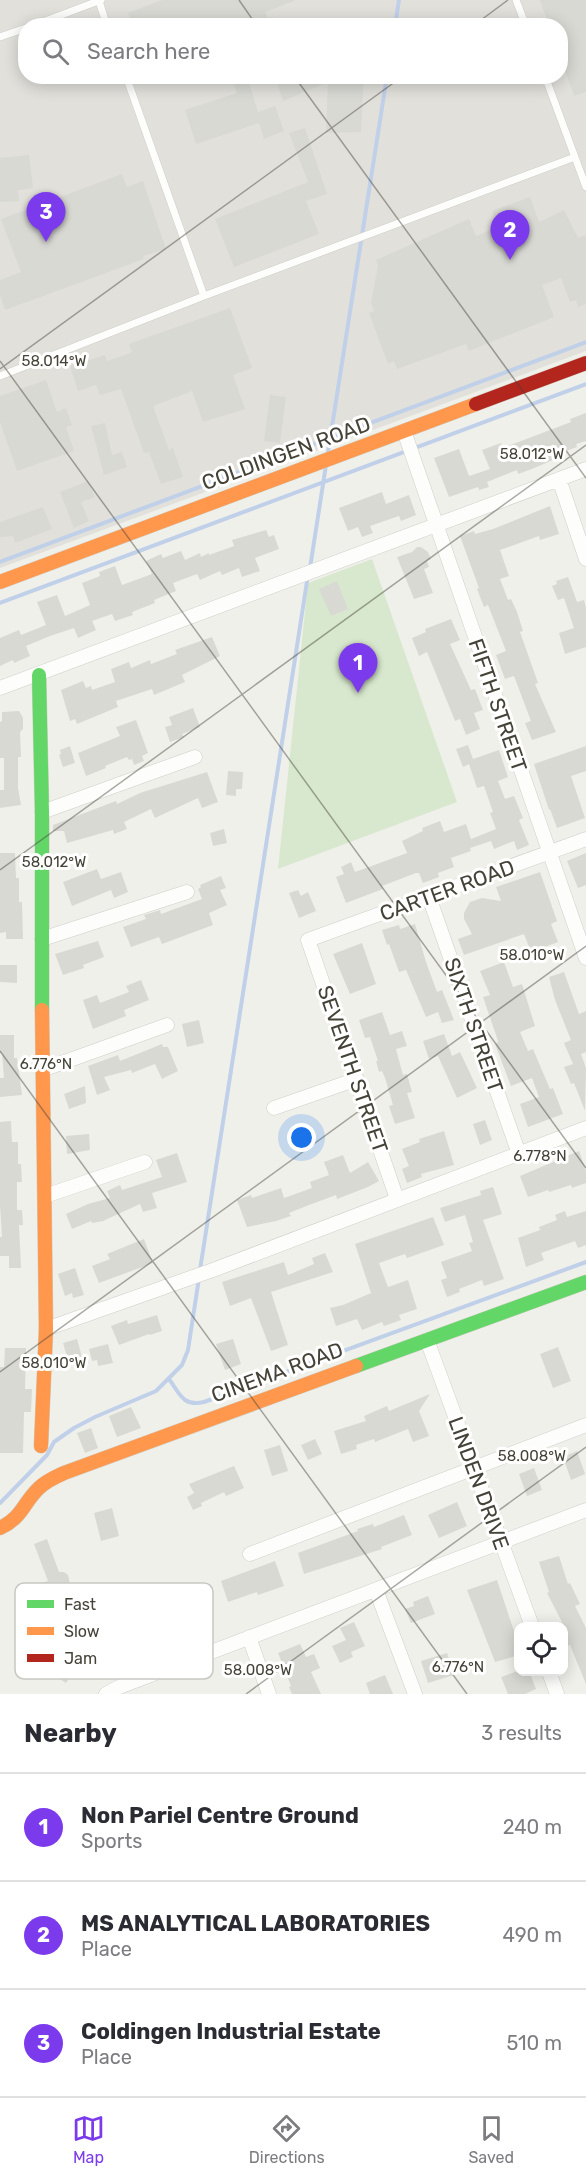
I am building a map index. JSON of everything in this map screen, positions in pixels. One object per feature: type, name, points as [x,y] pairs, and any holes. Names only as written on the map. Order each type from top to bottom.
[{"type":"street","name":"COLDINGEN ROAD","points":[[0,582],[407,442],[586,363]]},
{"type":"street","name":"FIFTH STREET","points":[[407,442],[586,958]]},
{"type":"street","points":[[0,688],[586,469]]},
{"type":"street","points":[[558,479],[586,559]]},
{"type":"street","points":[[39,675],[46,1329],[41,1446]]},
{"type":"street","points":[[42,812],[195,757]]},
{"type":"street","name":"CARTER ROAD","points":[[308,940],[586,839]]},
{"type":"street","points":[[42,939],[187,892]]},
{"type":"street","name":"SIXTH STREET","points":[[429,897],[519,1154]]},
{"type":"street","name":"SEVENTH STREET","points":[[308,940],[397,1199]]},
{"type":"street","points":[[42,1070],[167,1025]]},
{"type":"street","points":[[273,1108],[357,1079]]},
{"type":"street","points":[[46,1329],[213,1270],[586,1128]]},
{"type":"street","points":[[45,1196],[145,1162]]},
{"type":"street","name":"CINEMA ROAD","points":[[0,1528],[13,1522],[22,1514],[28,1501],[41,1485],[64,1473],[586,1282]]},
{"type":"street","name":"LINDEN DRIVE","points":[[427,1340],[530,1622]]},
{"type":"street","points":[[250,1554],[586,1425]]},
{"type":"street","points":[[213,1651],[586,1510]]},
{"type":"street","points":[[376,1590],[415,1694]]},
{"type":"street","points":[[249,1637],[270,1694]]},
{"type":"street","points":[[551,1676],[557,1694]]},
{"type":"street","points":[[106,1694],[144,1679]]},
{"type":"lane","points":[[516,0],[523,18]]},
{"type":"lane","points":[[54,18],[100,1],[105,18]]},
{"type":"lane","points":[[0,37],[18,31]]},
{"type":"lane","points":[[129,84],[204,296]]},
{"type":"lane","points":[[548,84],[586,187]]},
{"type":"lane","points":[[0,376],[204,296],[575,157]]},
{"type":"shaded area","points":[[0,0],[586,0],[586,351],[0,568]]},
{"type":"green space","points":[[372,559],[457,802],[278,869],[308,583]]},
{"type":"building","points":[[162,0],[294,0],[265,12],[268,18],[130,18],[128,13]]},
{"type":"building","points":[[540,0],[586,0],[586,92],[574,96],[568,79],[568,18],[546,18]]},
{"type":"building","points":[[234,84],[249,84],[258,112],[275,106],[284,131],[264,139],[259,123],[196,144],[185,110],[237,93]]},
{"type":"building","points":[[278,84],[323,84],[283,101]]},
{"type":"building","points":[[328,84],[364,84],[361,132],[326,133]]},
{"type":"building","points":[[305,128],[327,194],[306,201],[319,234],[234,267],[215,219],[308,182],[289,133]]},
{"type":"building","points":[[29,155],[33,188],[18,190],[19,201],[0,202],[0,158]]},
{"type":"building","points":[[122,174],[127,187],[143,181],[166,249],[5,310],[0,295],[0,280],[21,272],[1,219]]},
{"type":"building","points":[[530,197],[539,222],[564,210],[578,238],[586,235],[586,304],[578,307],[576,300],[570,302],[561,278],[542,285],[554,317],[469,351],[466,344],[397,369],[394,361],[388,364],[369,313],[374,311],[371,303],[378,265],[376,260],[469,219],[476,236],[498,227],[492,211]]},
{"type":"building","points":[[230,308],[252,368],[233,375],[245,409],[203,422],[192,391],[153,406],[169,450],[173,448],[183,477],[161,484],[149,452],[144,453],[121,389],[100,395],[96,385],[78,391],[70,366],[105,355],[107,361],[125,355],[132,352],[129,344]]},
{"type":"building","points":[[46,380],[57,412],[66,408],[72,425],[66,427],[74,451],[17,471],[0,422],[0,396]]},
{"type":"building","points":[[270,395],[286,397],[280,443],[264,441]]},
{"type":"building","points":[[586,413],[586,441],[576,444],[577,447],[554,455],[555,459],[532,469],[518,474],[517,470],[487,482],[489,487],[479,490],[478,487],[449,497],[434,458],[459,449],[469,476],[490,469],[482,450],[501,443],[503,448],[571,422],[570,419]]},
{"type":"building","points":[[105,423],[112,455],[122,452],[127,467],[104,475],[91,426]]},
{"type":"building","points":[[88,481],[95,497],[81,502],[89,521],[74,528],[60,492]]},
{"type":"building","points":[[382,492],[386,504],[409,495],[416,515],[401,521],[399,516],[370,526],[373,533],[362,537],[358,527],[348,531],[339,508]]},
{"type":"building","points":[[550,506],[559,534],[540,540],[539,536],[500,550],[509,576],[500,579],[508,600],[511,599],[517,612],[523,631],[520,632],[538,683],[535,684],[556,732],[532,740],[525,723],[531,721],[514,676],[505,679],[496,655],[506,651],[488,605],[484,607],[460,536],[474,531],[475,534],[493,529]]},
{"type":"building","points":[[43,507],[52,529],[15,543],[13,536],[0,537],[0,522]]},
{"type":"building","points":[[266,530],[269,537],[274,535],[279,549],[255,558],[260,571],[242,577],[239,568],[222,575],[220,571],[200,580],[197,574],[173,583],[176,591],[132,612],[133,615],[115,621],[112,614],[92,621],[96,630],[78,638],[74,628],[50,636],[26,646],[30,656],[0,666],[0,638],[19,630],[21,635],[46,625],[37,602],[57,595],[65,616],[90,605],[82,583],[100,576],[99,572],[115,566],[122,585],[152,574],[146,561],[161,554],[163,558],[181,551],[185,560],[200,553],[201,557],[234,546],[232,540]]},
{"type":"building","points":[[417,547],[428,552],[431,559],[427,561],[429,567],[424,569],[433,593],[414,599],[397,557],[412,552]]},
{"type":"building","points":[[568,577],[577,602],[584,600],[586,647],[565,654],[559,633],[574,628],[564,598],[558,600],[552,586],[557,584],[556,581]]},
{"type":"building","points":[[337,581],[348,609],[331,616],[319,589]]},
{"type":"building","points":[[451,619],[460,640],[450,644],[471,690],[475,689],[483,710],[474,713],[480,729],[466,735],[460,719],[455,721],[427,652],[419,656],[412,638],[426,632],[425,629]]},
{"type":"building","points":[[212,637],[220,656],[182,675],[185,682],[154,695],[152,689],[116,701],[118,707],[77,724],[75,719],[70,721],[61,690],[83,681],[86,688],[91,686],[92,690],[115,682],[111,669],[129,662],[131,668],[150,660],[151,664],[177,654],[175,650]]},
{"type":"building","points":[[193,708],[200,727],[170,742],[165,727],[172,725],[169,717]]},
{"type":"building","points":[[19,711],[23,718],[23,729],[20,732],[21,757],[18,757],[18,788],[21,805],[0,808],[0,790],[4,790],[4,758],[0,758],[0,722],[2,712]]},
{"type":"building","points":[[136,720],[148,753],[142,756],[144,761],[134,765],[132,759],[129,760],[127,757],[86,776],[78,753],[120,736],[116,727]]},
{"type":"building","points":[[468,745],[473,759],[499,750],[508,777],[498,781],[505,799],[514,796],[523,818],[519,820],[529,845],[517,850],[514,841],[494,849],[491,841],[451,858],[454,867],[438,873],[439,877],[423,883],[419,873],[416,873],[346,903],[336,877],[344,874],[341,867],[351,862],[355,872],[407,853],[402,841],[423,831],[422,828],[440,821],[444,832],[466,824],[471,839],[496,829],[484,786],[477,788],[469,764],[463,767],[456,749]]},
{"type":"building","points":[[70,746],[75,763],[63,767],[59,755],[60,750]]},
{"type":"building","points":[[586,746],[586,771],[571,776],[585,818],[557,828],[534,764]]},
{"type":"building","points":[[228,771],[243,772],[242,789],[236,789],[236,796],[226,795]]},
{"type":"building","points":[[207,772],[218,802],[202,808],[198,798],[155,818],[151,809],[124,822],[127,829],[114,834],[113,830],[67,843],[64,831],[53,831],[53,825],[116,801],[117,804],[140,793]]},
{"type":"building","points":[[224,829],[227,843],[213,846],[210,833]]},
{"type":"building","points":[[0,853],[15,853],[16,878],[19,878],[19,902],[22,902],[23,939],[6,939],[6,932],[0,933]]},
{"type":"building","points":[[586,853],[586,885],[578,888],[567,861]]},
{"type":"building","points":[[97,869],[101,879],[121,872],[128,892],[114,898],[111,890],[72,906],[63,882]]},
{"type":"building","points":[[540,872],[557,921],[551,924],[558,942],[531,952],[524,934],[464,955],[458,939],[472,934],[464,919],[464,913],[470,902],[482,898],[501,901],[496,887]]},
{"type":"building","points":[[221,876],[226,888],[220,890],[227,905],[209,913],[213,925],[162,944],[159,937],[131,947],[123,927],[146,919],[144,915],[160,910],[161,914],[202,899],[198,889],[200,885]]},
{"type":"building","points":[[298,890],[301,896],[308,892],[316,911],[299,918],[289,893]]},
{"type":"building","points":[[415,924],[437,992],[442,990],[454,1020],[442,1023],[438,1012],[426,1017],[406,970],[399,972],[389,944],[387,945],[382,930],[399,925],[400,929]]},
{"type":"building","points":[[98,941],[104,957],[83,965],[84,968],[63,975],[55,954]]},
{"type":"building","points":[[362,943],[376,984],[350,994],[333,954]]},
{"type":"building","points":[[504,962],[513,987],[522,984],[535,1026],[520,1032],[528,1051],[533,1049],[550,1089],[553,1088],[563,1114],[528,1127],[520,1104],[539,1097],[532,1078],[511,1086],[495,1044],[498,1042],[497,1038],[483,997],[490,995],[480,971]]},
{"type":"building","points":[[0,965],[17,965],[17,983],[0,982]]},
{"type":"building","points":[[564,972],[579,1014],[586,1011],[586,1052],[581,1054],[586,1068],[585,1111],[574,1083],[571,1084],[564,1067],[573,1064],[564,1043],[571,1040],[555,1000],[549,977]]},
{"type":"building","points":[[141,980],[149,1000],[124,1010],[126,1016],[93,1029],[83,1000],[97,995],[100,1003],[129,992],[126,986]]},
{"type":"building","points":[[382,1012],[390,1035],[402,1031],[407,1046],[396,1049],[403,1075],[407,1074],[412,1092],[407,1093],[415,1118],[395,1124],[389,1106],[393,1105],[385,1078],[382,1071],[379,1072],[370,1037],[365,1038],[359,1020]]},
{"type":"building","points":[[199,1020],[204,1043],[187,1047],[182,1024]]},
{"type":"building","points":[[444,1034],[452,1056],[460,1052],[477,1088],[457,1098],[438,1056],[429,1059],[423,1041]]},
{"type":"building","points":[[0,1035],[14,1035],[14,1058],[17,1058],[22,1095],[0,1097],[0,1078],[4,1078]]},
{"type":"building","points":[[162,1044],[163,1047],[168,1047],[178,1071],[162,1079],[155,1064],[132,1073],[131,1070],[104,1077],[110,1090],[97,1095],[88,1066],[118,1055],[120,1061]]},
{"type":"building","points":[[85,1086],[86,1103],[69,1109],[64,1094]]},
{"type":"building","points":[[485,1120],[492,1140],[480,1145],[473,1124]]},
{"type":"building","points":[[11,1121],[12,1142],[18,1142],[18,1164],[21,1164],[22,1182],[17,1182],[17,1210],[22,1210],[23,1225],[19,1225],[21,1268],[9,1268],[9,1256],[0,1256],[0,1237],[2,1237],[0,1122]]},
{"type":"building","points":[[444,1131],[454,1165],[421,1174],[422,1177],[407,1183],[402,1169],[409,1166],[402,1149],[420,1142],[419,1139]]},
{"type":"building","points":[[89,1134],[90,1150],[67,1154],[66,1136]]},
{"type":"building","points":[[579,1151],[586,1171],[586,1183],[572,1188],[571,1185],[549,1192],[548,1190],[528,1197],[520,1176]]},
{"type":"building","points":[[177,1153],[187,1182],[152,1193],[157,1208],[143,1212],[140,1204],[103,1221],[92,1223],[91,1221],[72,1229],[66,1214],[88,1204],[110,1198],[107,1191],[120,1185],[122,1190],[162,1177],[156,1160]]},
{"type":"building","points":[[343,1155],[350,1173],[368,1162],[379,1181],[337,1199],[336,1195],[289,1213],[291,1216],[247,1227],[237,1200],[251,1195],[252,1198],[281,1188],[284,1198],[312,1188],[310,1182],[329,1175],[324,1162]]},
{"type":"building","points":[[493,1187],[502,1214],[483,1220],[504,1279],[484,1286],[482,1280],[459,1289],[460,1292],[447,1297],[441,1280],[447,1278],[441,1262],[472,1251],[469,1243],[473,1242],[465,1215],[445,1222],[440,1208],[481,1195],[480,1191]]},
{"type":"building","points":[[565,1211],[567,1217],[586,1211],[586,1245],[578,1248],[575,1241],[541,1253],[544,1260],[526,1267],[518,1238],[540,1230],[539,1227],[557,1220],[555,1215]]},
{"type":"building","points":[[433,1217],[444,1245],[407,1258],[405,1254],[379,1263],[388,1287],[408,1280],[417,1309],[399,1315],[401,1320],[384,1326],[382,1322],[362,1330],[357,1319],[336,1326],[330,1308],[371,1293],[355,1244]]},
{"type":"building","points":[[144,1239],[153,1263],[99,1283],[92,1266],[110,1259],[107,1254]]},
{"type":"building","points":[[325,1253],[333,1272],[271,1292],[288,1345],[271,1351],[251,1298],[230,1306],[222,1282],[284,1262],[288,1275],[314,1264],[312,1258]]},
{"type":"building","points":[[75,1268],[84,1295],[73,1298],[72,1293],[65,1296],[58,1274]]},
{"type":"building","points":[[157,1315],[162,1331],[119,1345],[111,1326],[127,1320],[128,1324]]},
{"type":"building","points":[[77,1339],[82,1357],[68,1360],[63,1343]]},
{"type":"building","points":[[233,1339],[241,1364],[225,1370],[216,1344]]},
{"type":"building","points":[[108,1344],[113,1363],[98,1366],[97,1360],[92,1361],[89,1349]]},
{"type":"building","points":[[558,1347],[571,1381],[553,1388],[540,1354]]},
{"type":"building","points":[[5,1348],[26,1348],[25,1389],[32,1389],[31,1412],[24,1412],[23,1453],[0,1453],[0,1367],[4,1367]]},
{"type":"building","points":[[430,1394],[419,1411],[429,1436],[413,1442],[408,1429],[375,1442],[374,1439],[356,1445],[357,1449],[341,1454],[334,1431],[366,1421],[364,1416],[387,1406],[389,1411]]},
{"type":"building","points":[[131,1407],[141,1428],[117,1437],[109,1416]]},
{"type":"building","points":[[91,1428],[98,1448],[85,1453],[77,1433]]},
{"type":"building","points":[[315,1439],[322,1454],[308,1460],[301,1445]]},
{"type":"building","points":[[280,1445],[288,1471],[272,1476],[264,1450]]},
{"type":"building","points":[[577,1451],[585,1474],[571,1480],[563,1457]]},
{"type":"building","points":[[234,1466],[244,1488],[226,1496],[224,1492],[201,1503],[202,1506],[193,1510],[187,1497],[194,1493],[189,1484]]},
{"type":"building","points":[[534,1468],[542,1490],[527,1496],[519,1474]]},
{"type":"building","points":[[457,1502],[467,1526],[439,1538],[428,1515]]},
{"type":"building","points":[[112,1508],[119,1536],[101,1541],[94,1513]]},
{"type":"building","points":[[404,1515],[412,1535],[381,1547],[382,1549],[304,1574],[298,1553],[358,1531],[357,1529],[373,1524],[374,1527]]},
{"type":"building","points":[[47,1539],[59,1572],[68,1575],[70,1583],[41,1583],[48,1581],[34,1544]]},
{"type":"building","points":[[559,1556],[568,1584],[570,1583],[580,1604],[575,1606],[586,1628],[586,1684],[570,1645],[568,1646],[568,1622],[562,1622],[547,1593],[549,1592],[539,1562]]},
{"type":"building","points":[[275,1561],[284,1586],[228,1602],[221,1581]]},
{"type":"building","points":[[497,1580],[514,1631],[514,1656],[495,1662],[467,1590]]},
{"type":"building","points":[[428,1596],[435,1614],[411,1623],[405,1609],[414,1606],[413,1602]]},
{"type":"building","points":[[354,1622],[365,1646],[351,1652],[353,1657],[340,1663],[332,1646],[346,1640],[340,1628]]},
{"type":"building","points":[[300,1644],[306,1657],[314,1654],[320,1668],[311,1672],[321,1694],[292,1694],[289,1687],[291,1686],[278,1653]]},
{"type":"building","points":[[447,1653],[454,1675],[428,1683],[421,1661]]},
{"type":"building","points":[[514,1672],[514,1676],[531,1676],[536,1689],[525,1694],[508,1694],[501,1677]]},
{"type":"building","points":[[385,1675],[393,1694],[370,1694],[366,1683]]},
{"type":"waterway","points":[[396,18],[399,0]]},
{"type":"waterway","points":[[328,452],[386,84]]},
{"type":"waterway","points":[[0,562],[586,342]]},
{"type":"waterway","points":[[0,603],[586,384]]},
{"type":"waterway","points":[[310,568],[326,465]]},
{"type":"waterway","points":[[200,1270],[308,575]]},
{"type":"waterway","points":[[169,1379],[187,1401],[204,1402],[586,1262]]},
{"type":"waterway","points":[[0,1503],[47,1455],[54,1442],[95,1417],[156,1391],[182,1365],[188,1350],[199,1278]]},
{"type":"traffic: fast","points":[[39,675],[42,1010]]},
{"type":"traffic: fast","points":[[356,1366],[586,1282]]},
{"type":"traffic: slow","points":[[0,582],[476,404]]},
{"type":"traffic: slow","points":[[41,1446],[46,1329],[42,1010]]},
{"type":"traffic: slow","points":[[0,1528],[14,1519],[34,1494],[51,1479],[356,1366]]},
{"type":"traffic: jam","points":[[476,404],[586,363]]},
{"type":"place","name":"Coldingen Industrial Estate","points":[[46,242]]},
{"type":"place","name":"MS ANALYTICAL LABORATORIES","points":[[510,260]]},
{"type":"place","name":"Non Pariel Centre Ground","points":[[358,693]]}]
